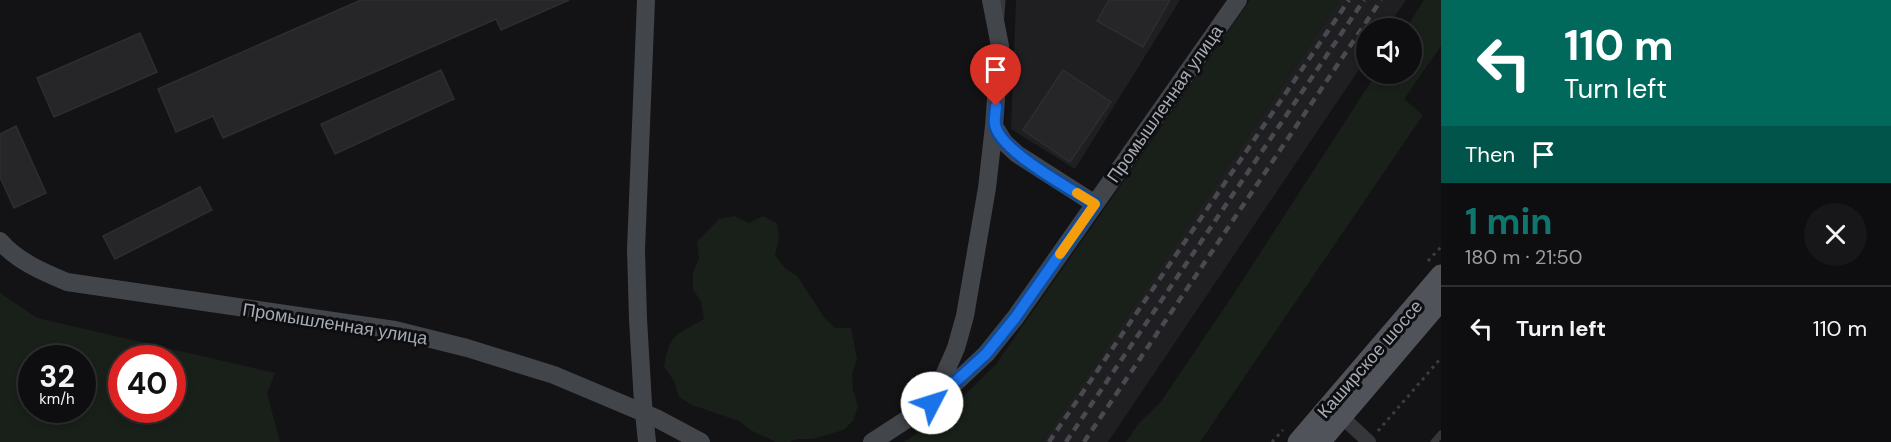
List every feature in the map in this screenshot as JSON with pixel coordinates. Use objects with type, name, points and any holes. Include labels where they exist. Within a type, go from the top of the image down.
[{"type":"main road","name":"Каширское шоссе","points":[[1298,442],[1441,275]]},
{"type":"main road","name":"Каширское шоссе","points":[[1320,442],[1441,300]]},
{"type":"street","points":[[646,0],[636,250],[643,403],[648,442]]},
{"type":"street","points":[[932,403],[956,348],[965,316],[987,188],[1000,46],[991,0]]},
{"type":"street","name":"Промышленная улица","points":[[872,442],[932,403],[986,354],[1015,318],[1238,0]]},
{"type":"street","points":[[994,126],[1004,142],[1017,154],[1095,204]]},
{"type":"street","name":"Промышленная улица","points":[[0,241],[8,250],[38,269],[67,282],[395,330],[467,348],[554,375],[656,417],[701,442]]},
{"type":"street","points":[[1342,417],[1369,442]]},
{"type":"lane","points":[[1000,46],[1002,0]]},
{"type":"lane","points":[[1434,442],[1441,434]]},
{"type":"path","points":[[1369,442],[1441,358]]},
{"type":"shaded area","points":[[1016,0],[1180,0],[1075,169],[1011,129]]},
{"type":"shaded area","points":[[1250,0],[1340,0],[1042,442],[904,442],[946,414],[996,364]]},
{"type":"shaded area","points":[[1340,0],[1406,0],[1394,18],[1356,18],[1356,74],[1108,442],[1042,442]]},
{"type":"shaded area","points":[[1424,0],[1441,0],[1441,46],[1422,73],[1422,18],[1412,18]]},
{"type":"shaded area","points":[[1370,84],[1414,84],[1404,99],[1423,115],[1200,442],[1126,442],[1139,423],[1160,403]]},
{"type":"shaded area","points":[[734,216],[749,223],[763,216],[777,223],[779,239],[775,255],[785,268],[797,276],[824,317],[835,328],[851,328],[857,359],[852,374],[853,390],[858,406],[853,421],[843,430],[813,439],[776,442],[752,431],[739,421],[692,405],[679,397],[674,381],[664,367],[669,347],[676,336],[704,319],[701,302],[693,289],[693,273],[699,258],[697,242],[719,219]]},
{"type":"shaded area","points":[[0,293],[37,318],[154,345],[108,345],[108,423],[186,423],[186,352],[275,373],[267,393],[280,442],[0,442]]},
{"type":"building","points":[[361,0],[569,0],[501,30],[496,19],[223,138],[213,116],[176,132],[158,89]]},
{"type":"building","points":[[1109,0],[1170,0],[1143,47],[1097,21]]},
{"type":"building","points":[[140,33],[157,72],[54,117],[37,78]]},
{"type":"building","points":[[441,70],[454,99],[335,154],[321,124]]},
{"type":"building","points":[[1063,70],[1111,102],[1070,162],[1023,130]]},
{"type":"building","points":[[16,126],[46,193],[14,208],[0,177],[0,134]]},
{"type":"building","points":[[200,187],[212,210],[115,259],[103,236]]},
{"type":"railway","points":[[1049,442],[1349,0]]},
{"type":"railway","points":[[1066,442],[1364,0]]},
{"type":"railway","points":[[1084,442],[1381,0]]},
{"type":"slow traffic","points":[[1060,254],[1095,204],[1077,193]]},
{"type":"route","points":[[932,403],[986,354],[1015,318],[1095,204],[1017,154],[1004,142],[994,126],[996,106]]}]
